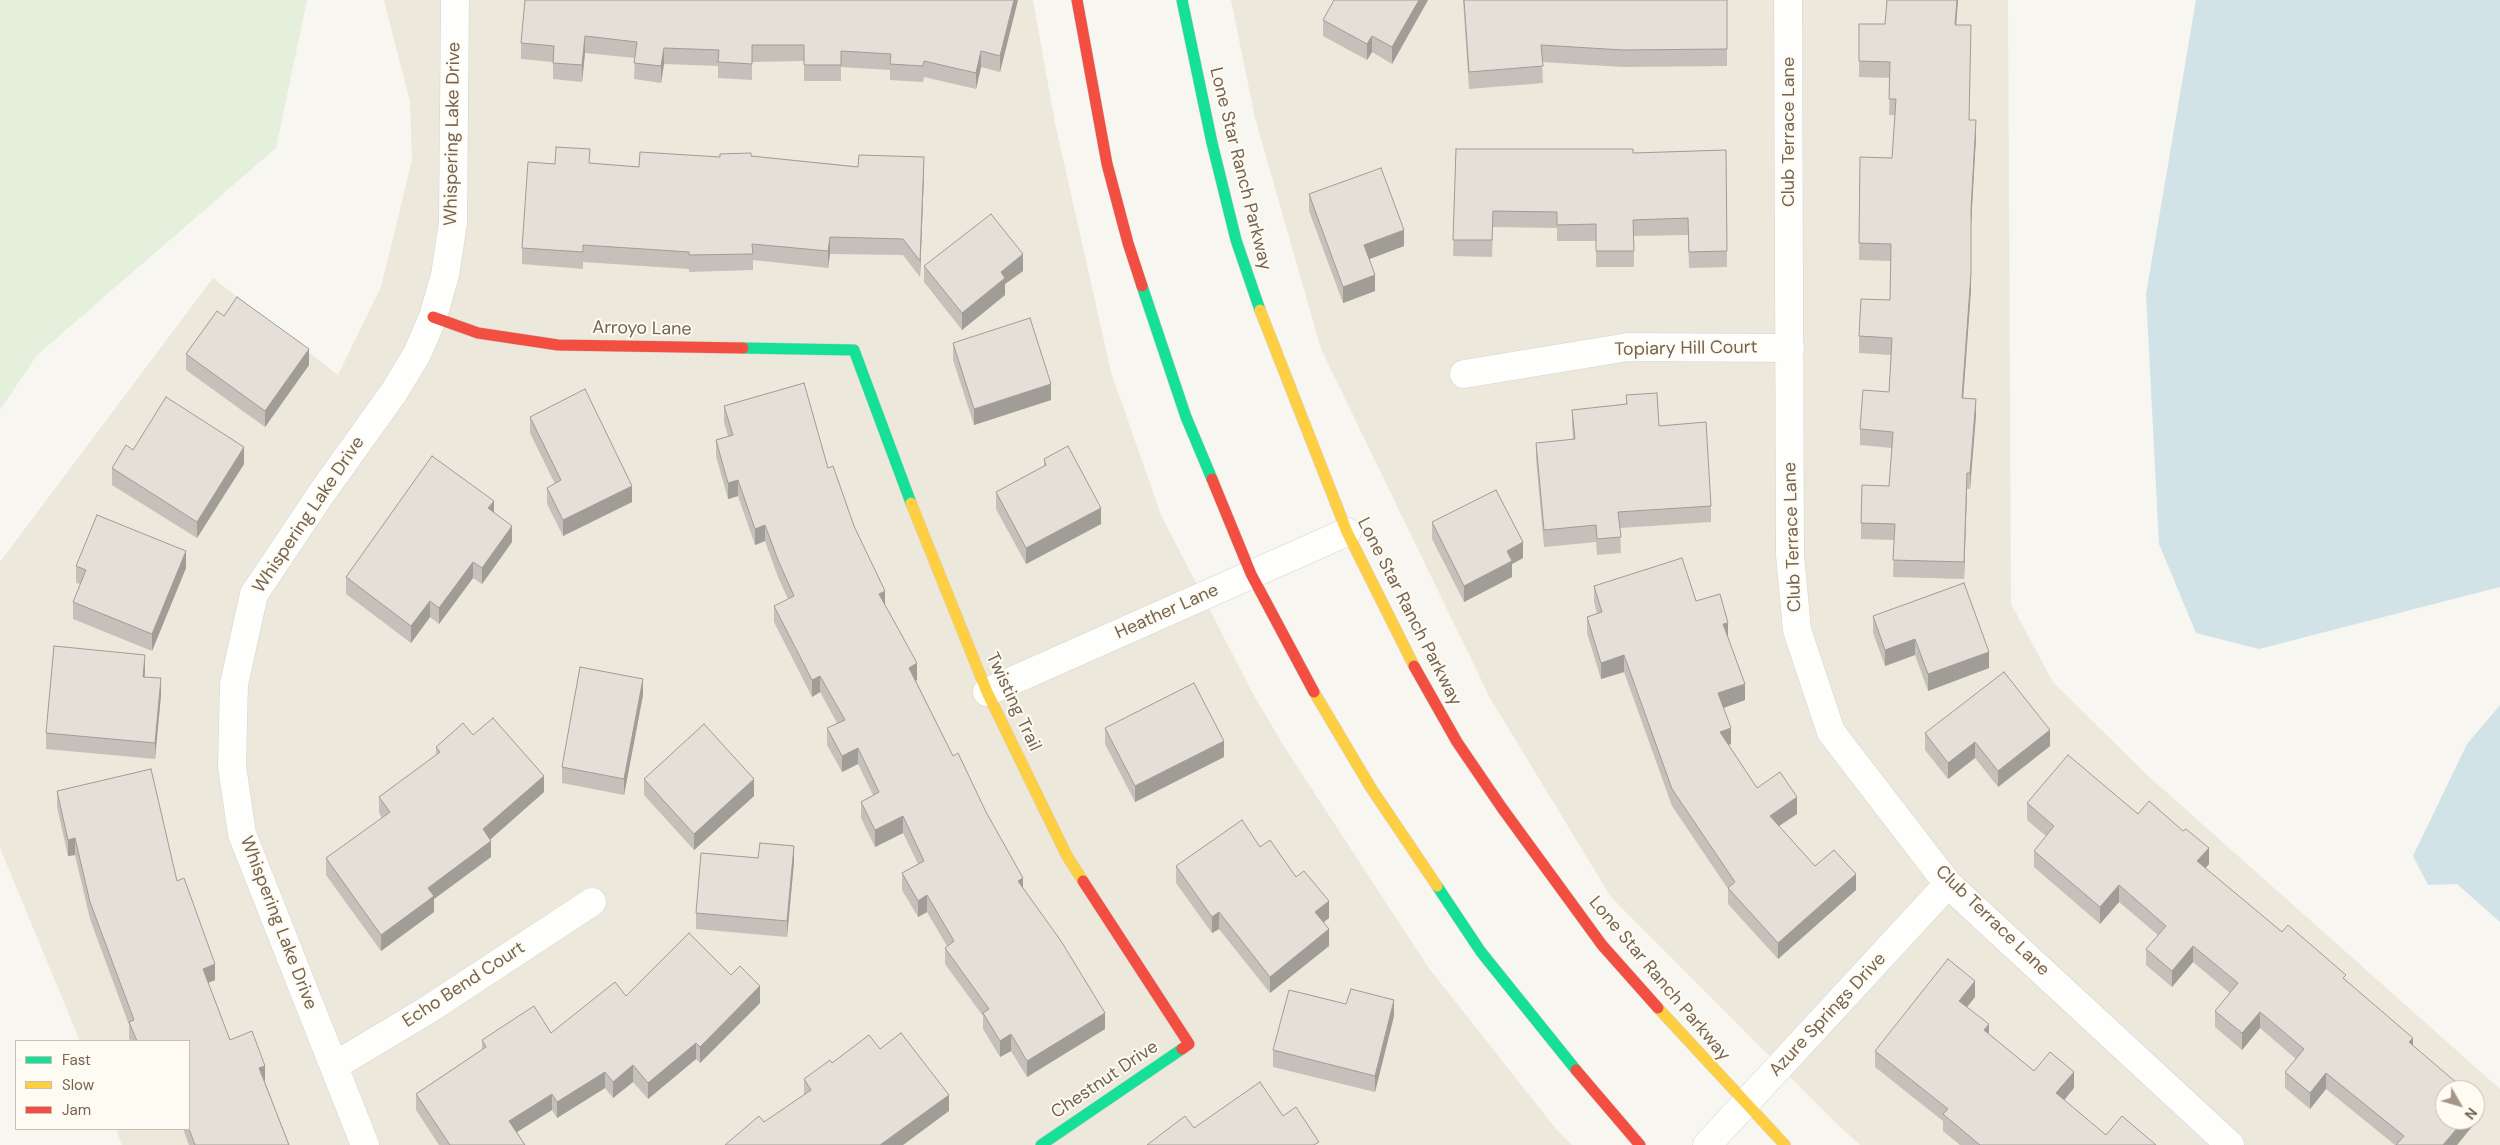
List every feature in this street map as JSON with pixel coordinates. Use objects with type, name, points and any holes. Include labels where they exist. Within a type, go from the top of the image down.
[{"type":"main road","points":[[1077,0],[1107,164],[1128,243],[1186,417],[1251,574],[1312,689],[1371,788],[1481,952],[1596,1096],[1640,1145]]},
{"type":"main road","name":"Lone Star Ranch Parkway","points":[[1182,0],[1212,143],[1236,240],[1267,330],[1347,532],[1410,660],[1457,742],[1502,808],[1602,945],[1745,1104],[1785,1145]]},
{"type":"main road","name":"Arroyo Lane","points":[[432,317],[478,333],[558,345],[854,350]]},
{"type":"main road","name":"Twisting Trail","points":[[854,350],[894,462],[987,692],[1067,856],[1190,1044]]},
{"type":"main road","name":"Chestnut Drive","points":[[1041,1145],[1190,1044]]},
{"type":"street","name":"Whispering Lake Drive","points":[[365,1145],[242,834],[232,766],[234,684],[254,594],[321,494],[394,392],[417,354],[432,317],[445,275],[454,223],[456,0]]},
{"type":"street","name":"Club Terrace Lane","points":[[1788,0],[1790,556],[1797,630],[1831,732],[1948,884],[2230,1145]]},
{"type":"street","name":"Topiary Hill Court","points":[[1464,374],[1628,347],[1790,348]]},
{"type":"street","name":"Heather Lane","points":[[987,692],[1347,532]]},
{"type":"street","name":"Azure Springs Drive","points":[[1706,1145],[1948,884]]},
{"type":"street","name":"Echo Bend Court","points":[[334,1066],[426,1011],[592,902]]},
{"type":"shaded area","points":[[384,0],[1033,0],[1055,123],[1111,372],[1161,515],[1252,692],[1285,748],[1428,967],[1556,1129],[1572,1145],[122,1145],[116,1130],[190,1130],[190,1040],[80,1040],[0,848],[0,562],[213,278],[338,375],[381,287],[412,160],[410,102]]},
{"type":"shaded area","points":[[1231,0],[2008,0],[2011,604],[2053,682],[2147,775],[2500,1089],[2500,1145],[1860,1145],[1611,897],[1490,698],[1321,349],[1255,118]]},
{"type":"shaded area","points":[[2196,0],[2500,0],[2500,587],[2259,649],[2196,633],[2159,544],[2146,294]]},
{"type":"shaded area","points":[[2500,705],[2500,922],[2457,884],[2428,885],[2413,856],[2467,744]]},
{"type":"green space","points":[[0,0],[307,0],[276,148],[37,355],[0,410]]},
{"type":"building","points":[[525,0],[1014,0],[1000,56],[981,51],[976,73],[924,61],[923,66],[890,64],[891,54],[841,51],[841,65],[804,65],[804,45],[752,45],[752,64],[718,62],[719,50],[664,48],[661,66],[634,63],[637,42],[585,36],[582,65],[553,63],[554,46],[521,43]]},
{"type":"building","points":[[1334,0],[1419,0],[1392,47],[1372,36],[1367,44],[1323,20]]},
{"type":"building","points":[[1464,0],[1727,0],[1727,49],[1623,50],[1541,45],[1543,66],[1469,72]]},
{"type":"building","points":[[1887,0],[1957,0],[1955,25],[1971,25],[1969,120],[1976,120],[1971,209],[1971,274],[1962,398],[1976,399],[1970,473],[1967,473],[1964,562],[1893,560],[1895,524],[1861,523],[1862,485],[1889,486],[1893,432],[1860,429],[1863,390],[1889,392],[1892,338],[1859,336],[1861,299],[1890,300],[1891,244],[1859,243],[1860,157],[1892,158],[1896,99],[1889,99],[1890,62],[1859,61],[1859,24],[1885,24]]},
{"type":"building","points":[[556,147],[590,149],[589,163],[639,167],[640,152],[720,157],[720,154],[751,153],[751,156],[858,167],[859,155],[924,157],[920,261],[903,239],[830,237],[828,251],[752,244],[753,254],[689,255],[689,252],[583,245],[583,252],[522,248],[528,162],[555,164]]},
{"type":"building","points":[[1456,149],[1633,149],[1633,153],[1726,150],[1727,251],[1689,252],[1688,218],[1633,220],[1634,251],[1596,251],[1596,224],[1557,225],[1557,212],[1493,211],[1492,240],[1453,240]]},
{"type":"building","points":[[1381,168],[1404,230],[1364,245],[1375,275],[1343,287],[1309,194]]},
{"type":"building","points":[[991,214],[1023,254],[1001,272],[1005,278],[962,313],[924,266]]},
{"type":"building","points":[[237,297],[309,349],[265,411],[186,354],[217,311],[224,316]]},
{"type":"building","points":[[1030,318],[1051,384],[974,409],[953,343]]},
{"type":"building","points":[[804,383],[828,468],[833,466],[854,526],[885,591],[879,594],[917,663],[909,668],[953,756],[958,753],[986,812],[1023,878],[1018,881],[1061,941],[1105,1013],[1027,1061],[1011,1034],[1000,1041],[983,1013],[989,1009],[945,948],[954,941],[927,895],[918,901],[902,873],[924,861],[903,816],[875,830],[861,802],[879,792],[858,748],[842,756],[827,728],[845,720],[820,676],[812,680],[774,606],[794,596],[765,525],[755,529],[738,480],[728,483],[716,440],[733,435],[724,406]]},
{"type":"building","points":[[585,389],[632,486],[563,520],[547,488],[561,480],[530,417]]},
{"type":"building","points":[[1657,393],[1659,426],[1706,422],[1711,506],[1618,512],[1621,537],[1597,539],[1596,525],[1544,530],[1536,443],[1575,439],[1572,410],[1627,404],[1626,395]]},
{"type":"building","points":[[166,397],[244,447],[197,522],[112,468],[126,445],[133,450]]},
{"type":"building","points":[[1068,446],[1101,508],[1026,548],[996,492],[1046,465],[1044,459]]},
{"type":"building","points":[[432,456],[494,501],[488,508],[512,526],[482,568],[473,562],[439,608],[430,601],[411,626],[346,577]]},
{"type":"building","points":[[1496,490],[1523,542],[1507,551],[1512,561],[1464,586],[1432,522]]},
{"type":"building","points":[[97,515],[186,551],[152,634],[73,602],[86,570],[76,566]]},
{"type":"building","points":[[1682,558],[1696,601],[1720,594],[1728,623],[1723,624],[1745,684],[1718,693],[1731,728],[1720,732],[1757,788],[1780,772],[1797,797],[1770,816],[1815,866],[1834,850],[1856,874],[1778,943],[1728,888],[1735,882],[1672,789],[1624,655],[1601,663],[1587,617],[1602,612],[1594,586]]},
{"type":"building","points":[[1964,583],[1989,652],[1928,674],[1915,639],[1885,650],[1873,616]]},
{"type":"building","points":[[54,646],[145,655],[143,677],[161,678],[155,743],[46,733]]},
{"type":"building","points":[[580,667],[643,679],[624,779],[562,767]]},
{"type":"building","points":[[2004,672],[2050,730],[1998,771],[1975,742],[1948,763],[1925,733]]},
{"type":"building","points":[[1194,683],[1224,741],[1135,786],[1105,728]]},
{"type":"building","points":[[493,718],[544,776],[483,829],[491,841],[428,888],[434,896],[381,935],[326,858],[390,812],[379,797],[440,752],[436,747],[463,723],[473,735]]},
{"type":"building","points":[[704,724],[754,779],[694,834],[644,779]]},
{"type":"building","points":[[2068,755],[2138,814],[2149,801],[2183,831],[2186,829],[2209,848],[2197,861],[2282,932],[2288,925],[2346,975],[2343,978],[2413,1038],[2409,1042],[2453,1080],[2435,1080],[2435,1130],[2456,1130],[2443,1145],[2396,1145],[2404,1136],[2326,1073],[2310,1093],[2285,1072],[2304,1049],[2260,1012],[2242,1033],[2215,1011],[2238,983],[2193,946],[2172,971],[2146,949],[2166,926],[2119,885],[2100,907],[2034,851],[2054,826],[2027,803]]},
{"type":"building","points":[[151,769],[177,881],[184,878],[215,964],[203,969],[230,1040],[252,1031],[265,1066],[259,1068],[289,1145],[195,1145],[189,1130],[190,1040],[137,1040],[129,1022],[134,1020],[90,902],[75,838],[68,840],[57,791]]},
{"type":"building","points":[[1242,820],[1260,847],[1270,840],[1296,877],[1304,871],[1329,901],[1315,912],[1329,929],[1270,977],[1219,912],[1212,917],[1176,866]]},
{"type":"building","points":[[760,843],[794,846],[787,921],[696,913],[701,853],[758,858]]},
{"type":"building","points":[[689,933],[731,975],[740,966],[760,986],[700,1047],[696,1043],[648,1083],[633,1065],[613,1082],[605,1072],[557,1102],[552,1094],[509,1121],[525,1145],[450,1145],[416,1094],[486,1047],[482,1040],[534,1006],[551,1033],[615,982],[626,996]]},
{"type":"building","points":[[1948,959],[1975,981],[1959,1001],[1989,1024],[1984,1030],[2034,1071],[2050,1052],[2074,1072],[2056,1093],[2106,1135],[2122,1116],[2156,1145],[1980,1145],[1943,1114],[1948,1109],[1875,1051]]},
{"type":"building","points":[[1351,989],[1394,1000],[1375,1076],[1273,1050],[1289,990],[1346,1004]]},
{"type":"building","points":[[901,1033],[949,1095],[880,1145],[725,1145],[759,1116],[764,1122],[811,1090],[804,1079],[830,1060],[832,1063],[869,1035],[880,1049]]},
{"type":"building","points":[[1260,1082],[1283,1116],[1296,1107],[1319,1142],[1314,1145],[1147,1145],[1185,1116],[1194,1128]]},
{"type":"traffic: fast","points":[[1182,0],[1212,143],[1236,240],[1260,310]]},
{"type":"traffic: fast","points":[[1142,286],[1186,417],[1212,479]]},
{"type":"traffic: fast","points":[[743,348],[854,350],[911,503]]},
{"type":"traffic: fast","points":[[1437,886],[1481,952],[1576,1070]]},
{"type":"traffic: fast","points":[[1041,1145],[1182,1049]]},
{"type":"traffic: slow","points":[[1260,310],[1347,532],[1414,666]]},
{"type":"traffic: slow","points":[[911,503],[987,692],[1067,856],[1083,881]]},
{"type":"traffic: slow","points":[[1314,692],[1371,788],[1437,886]]},
{"type":"traffic: slow","points":[[1658,1008],[1785,1145]]},
{"type":"traffic: jam","points":[[1077,0],[1107,164],[1128,243],[1142,286]]},
{"type":"traffic: jam","points":[[433,317],[478,333],[558,345],[743,348]]},
{"type":"traffic: jam","points":[[1212,479],[1251,574],[1314,692]]},
{"type":"traffic: jam","points":[[1414,666],[1457,742],[1502,808],[1602,945],[1658,1008]]},
{"type":"traffic: jam","points":[[1083,881],[1189,1044],[1182,1049]]},
{"type":"traffic: jam","points":[[1576,1070],[1640,1145]]}]
